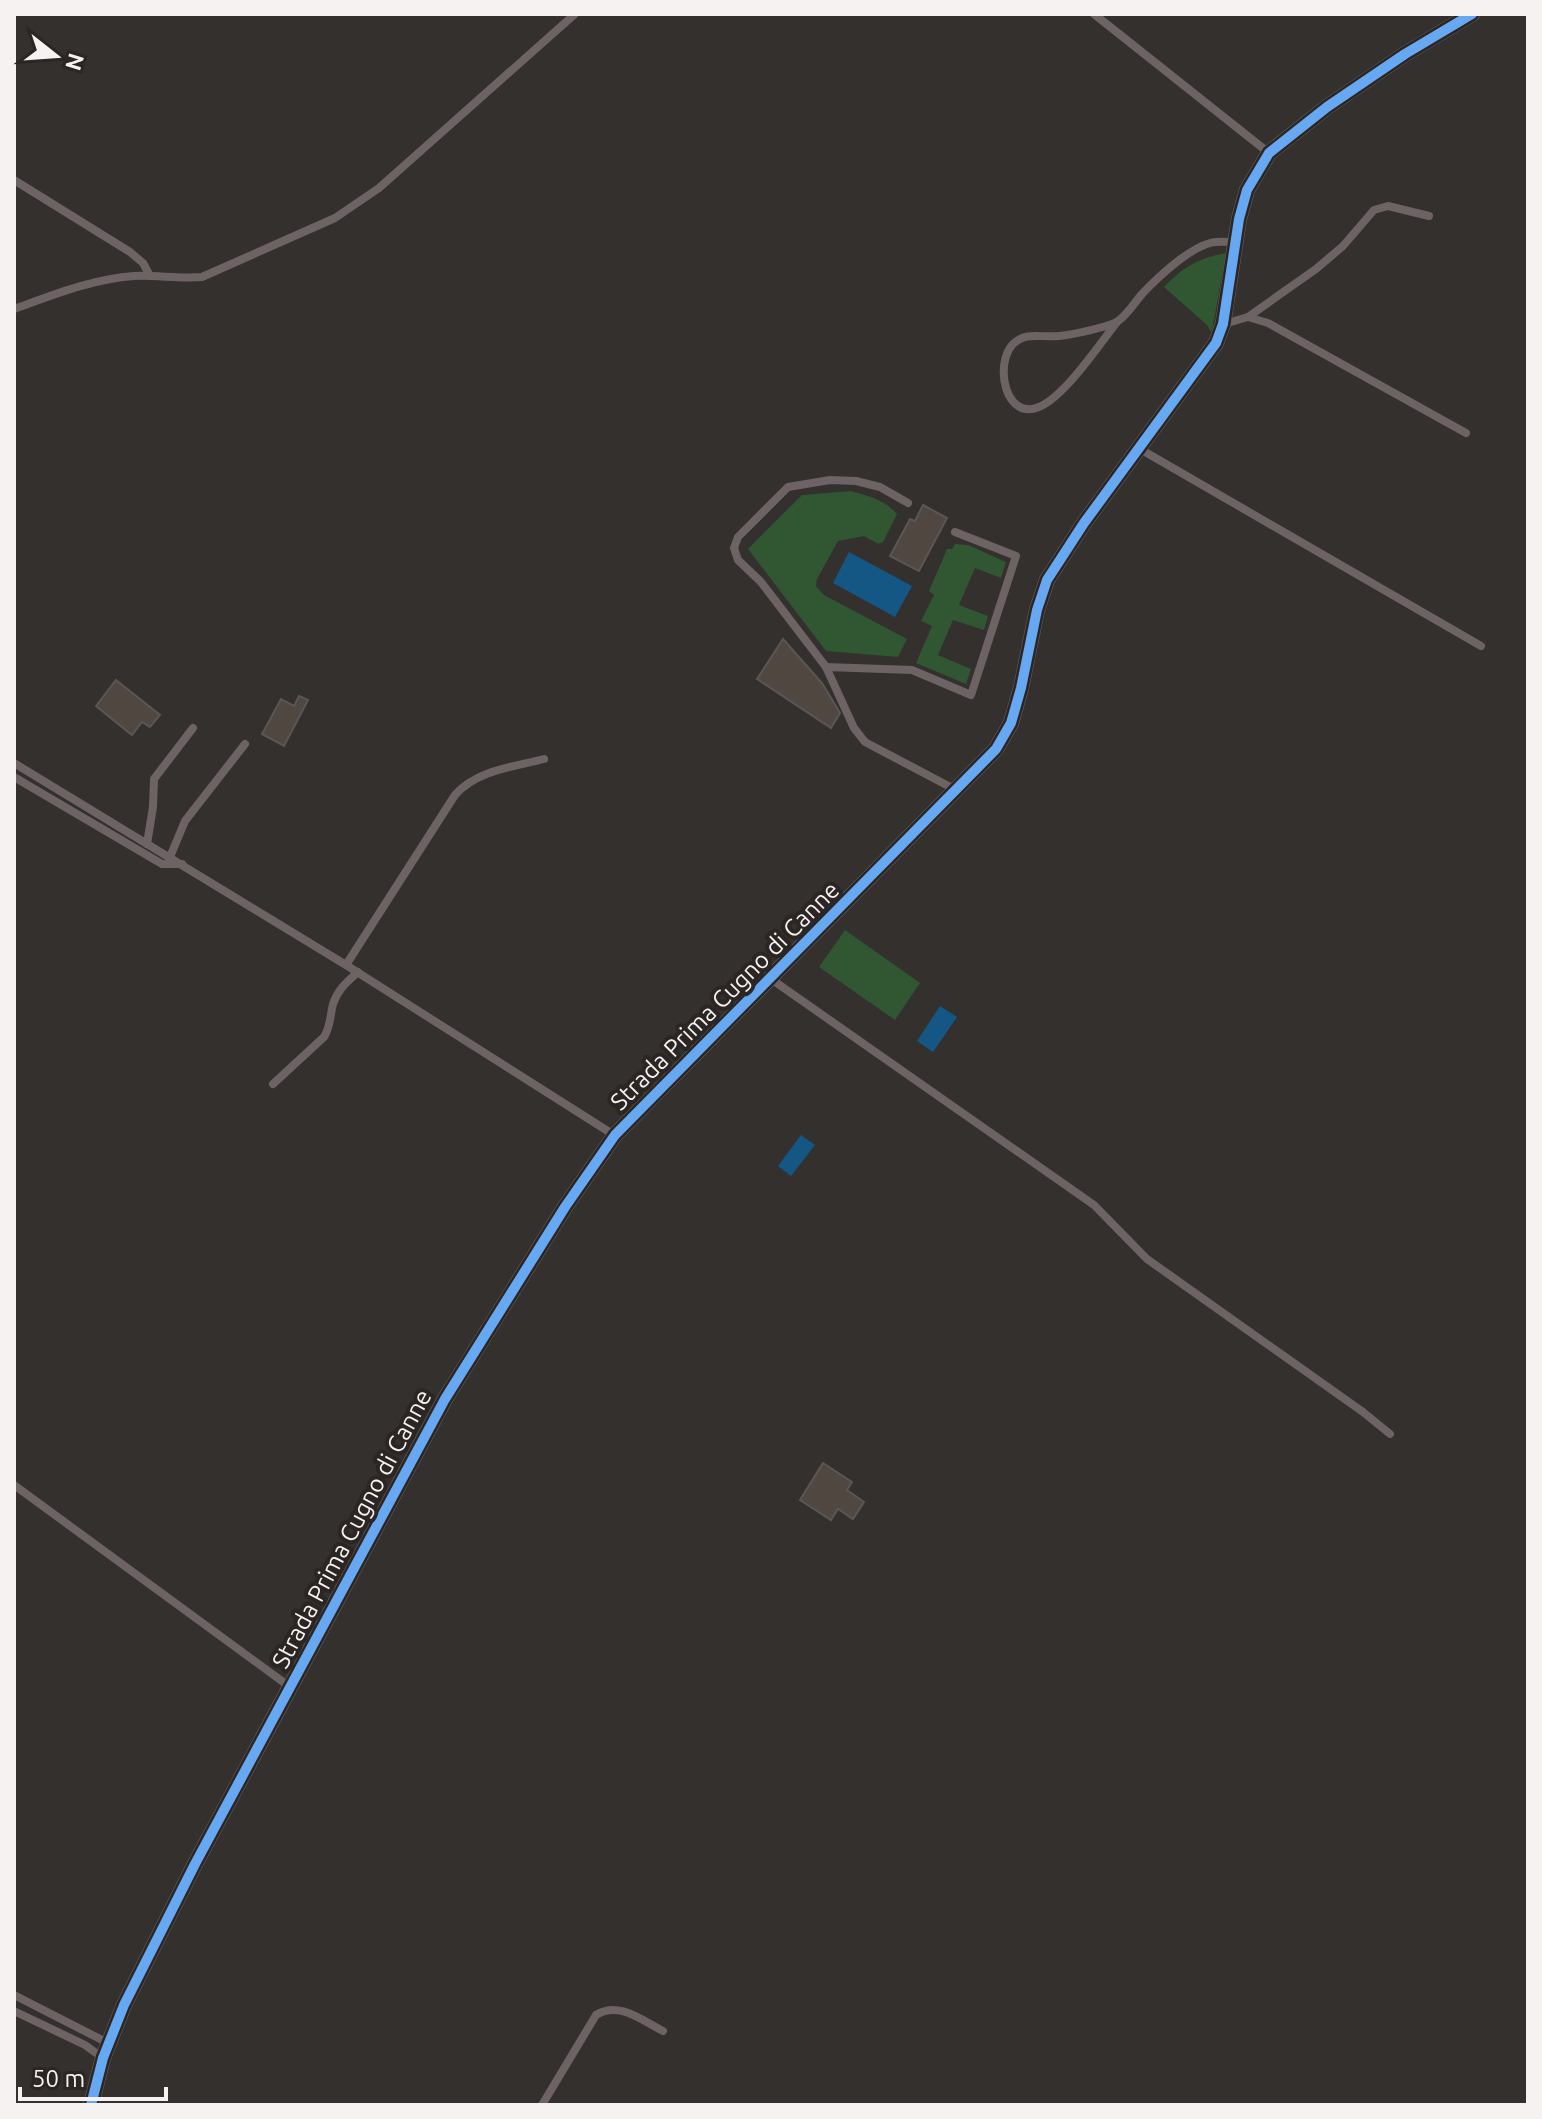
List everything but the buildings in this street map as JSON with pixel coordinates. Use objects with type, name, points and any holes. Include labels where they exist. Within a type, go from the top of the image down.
[{"type":"street","name":"Strada Prima Cugno di Canne","points":[[91,2105],[105,2050],[195,1864],[445,1399],[565,1207],[615,1135],[996,749],[1011,723],[1047,580],[1084,523],[1206,360],[1223,324],[1247,190],[1269,153],[1327,107],[1472,14]]},
{"type":"lane","points":[[14,309],[90,283],[167,275],[178,279],[202,277],[335,218],[379,188],[575,14]]},
{"type":"lane","points":[[1094,14],[1269,153]]},
{"type":"lane","points":[[14,180],[130,252],[143,263],[150,276]]},
{"type":"lane","points":[[1223,324],[1248,317],[1343,246],[1374,210],[1388,206],[1429,216]]},
{"type":"lane","points":[[1117,322],[1059,336],[1024,336],[1011,345],[1002,367],[1004,383],[1013,402],[1023,409],[1037,408],[1055,399],[1156,279],[1212,242],[1236,242]]},
{"type":"lane","points":[[1248,317],[1268,323],[1466,433]]},
{"type":"lane","points":[[1140,449],[1481,646]]},
{"type":"lane","points":[[908,503],[880,487],[856,481],[830,480],[788,487],[738,537],[734,548],[738,560],[761,582],[826,667],[854,728],[865,742],[957,790]]},
{"type":"lane","points":[[826,667],[912,670],[971,695],[1016,556],[955,532]]},
{"type":"lane","points":[[147,844],[154,779],[193,728]]},
{"type":"lane","points":[[170,857],[185,821],[245,744]]},
{"type":"lane","points":[[346,965],[464,784],[482,775],[544,759]]},
{"type":"lane","points":[[14,763],[358,972],[615,1135]]},
{"type":"lane","points":[[14,777],[162,864],[183,864]]},
{"type":"lane","points":[[273,1084],[324,1037],[340,988],[358,972]]},
{"type":"lane","points":[[771,979],[1094,1205],[1147,1259],[1390,1434]]},
{"type":"lane","points":[[14,1485],[290,1687]]},
{"type":"lane","points":[[14,1995],[105,2050]]},
{"type":"lane","points":[[542,2105],[596,2015],[606,2009],[620,2009],[663,2031]]},
{"type":"lane","points":[[14,2011],[85,2045],[105,2050]]},
{"type":"green space","points":[[1226,253],[1211,332],[1164,287],[1192,264]]},
{"type":"green space","points":[[851,491],[882,502],[897,514],[883,542],[878,544],[864,536],[838,541],[816,586],[824,595],[907,639],[898,657],[826,651],[748,549],[802,495]]},
{"type":"green space","points":[[955,544],[968,545],[1006,562],[1001,578],[975,568],[959,605],[988,616],[984,630],[953,620],[938,655],[971,669],[966,684],[916,663],[932,626],[921,621],[934,595],[929,591],[947,549],[952,549]]},
{"type":"green space","points":[[845,930],[920,983],[895,1020],[819,967]]},
{"type":"water","points":[[849,552],[912,586],[895,617],[833,583]]},
{"type":"water","points":[[940,1006],[957,1017],[933,1052],[917,1041]]},
{"type":"water","points":[[801,1135],[815,1145],[791,1176],[778,1166]]},
{"type":"cycle path","points":[[91,2105],[103,2058],[124,2005],[195,1864],[445,1399],[565,1207],[615,1135],[996,749],[1011,723],[1047,580],[1084,523],[1216,343],[1223,324],[1239,219],[1247,190],[1269,153],[1327,107],[1405,54],[1472,14]]}]
